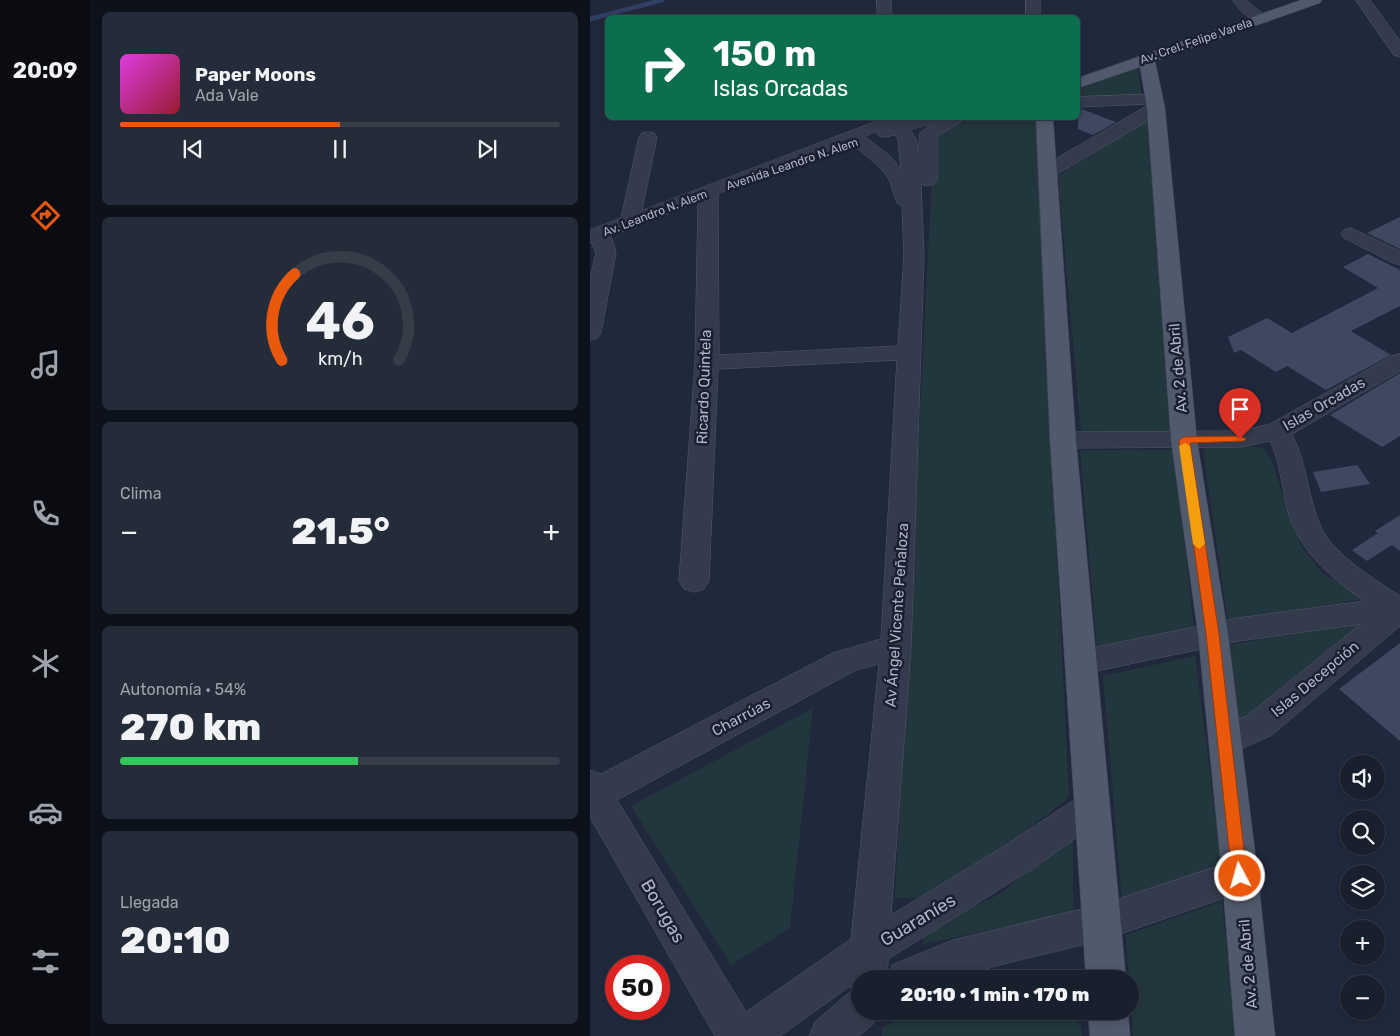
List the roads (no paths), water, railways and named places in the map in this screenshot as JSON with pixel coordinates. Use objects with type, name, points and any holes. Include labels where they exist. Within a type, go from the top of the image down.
[{"type":"main road","name":"Av. Crel. Felipe Varela","points":[[1080,82],[1315,0]]},
{"type":"main road","name":"Av. 2 de Abril","points":[[1146,58],[1155,104],[1184,440],[1212,634],[1225,742],[1255,1036]]},
{"type":"main road","points":[[1044,120],[1063,440],[1105,970]]},
{"type":"main road","points":[[1109,1020],[1110,1036]]},
{"type":"street","points":[[884,0],[885,15]]},
{"type":"street","points":[[1033,0],[1033,15]]},
{"type":"street","points":[[1240,0],[1244,7],[1263,18]]},
{"type":"street","points":[[1363,0],[1400,52]]},
{"type":"street","points":[[1080,102],[1155,104]]},
{"type":"street","points":[[1047,172],[1155,104]]},
{"type":"street","name":"Avenida Leandro N. Alem","points":[[714,191],[891,122],[912,120]]},
{"type":"street","points":[[913,244],[921,226],[924,208],[929,133],[952,120]]},
{"type":"street","points":[[891,122],[907,139],[913,244]]},
{"type":"street","name":"Avenida Leandro N. Alem","points":[[714,191],[860,141],[891,122]]},
{"type":"street","points":[[630,222],[648,137]]},
{"type":"street","points":[[860,141],[890,165],[901,184],[909,234],[913,244]]},
{"type":"street","name":"Av. Leandro N. Alem","points":[[595,236],[714,191]]},
{"type":"street","name":"Ricardo Quintela","points":[[694,580],[707,363],[714,191]]},
{"type":"street","points":[[1351,234],[1400,259]]},
{"type":"street","points":[[590,333],[606,253],[595,236]]},
{"type":"street","name":"Av Ángel Vicente Peñaloza","points":[[869,964],[896,647],[910,352],[913,244]]},
{"type":"street","points":[[707,363],[910,352]]},
{"type":"street","name":"Islas Orcadas","points":[[1063,440],[1240,439],[1278,431],[1400,361]]},
{"type":"street","points":[[1278,431],[1288,452],[1308,529],[1317,545],[1331,560],[1400,610]]},
{"type":"street","points":[[1082,662],[1212,634],[1360,612],[1400,610]]},
{"type":"street","name":"Islas Decepción","points":[[1225,742],[1260,725],[1400,610]]},
{"type":"street","name":"Charrúas","points":[[592,792],[844,662],[896,647]]},
{"type":"street","name":"Borugas","points":[[592,792],[736,1036]]},
{"type":"street","name":"Guaraníes","points":[[746,1036],[869,964],[1092,807]]},
{"type":"street","points":[[922,970],[969,954],[1102,922],[1240,876]]},
{"type":"street","points":[[829,1036],[851,1017]]},
{"type":"street","points":[[862,1036],[863,1020]]},
{"type":"waterway","points":[[605,15],[662,0]]},
{"type":"waterway","points":[[590,19],[605,15]]}]
